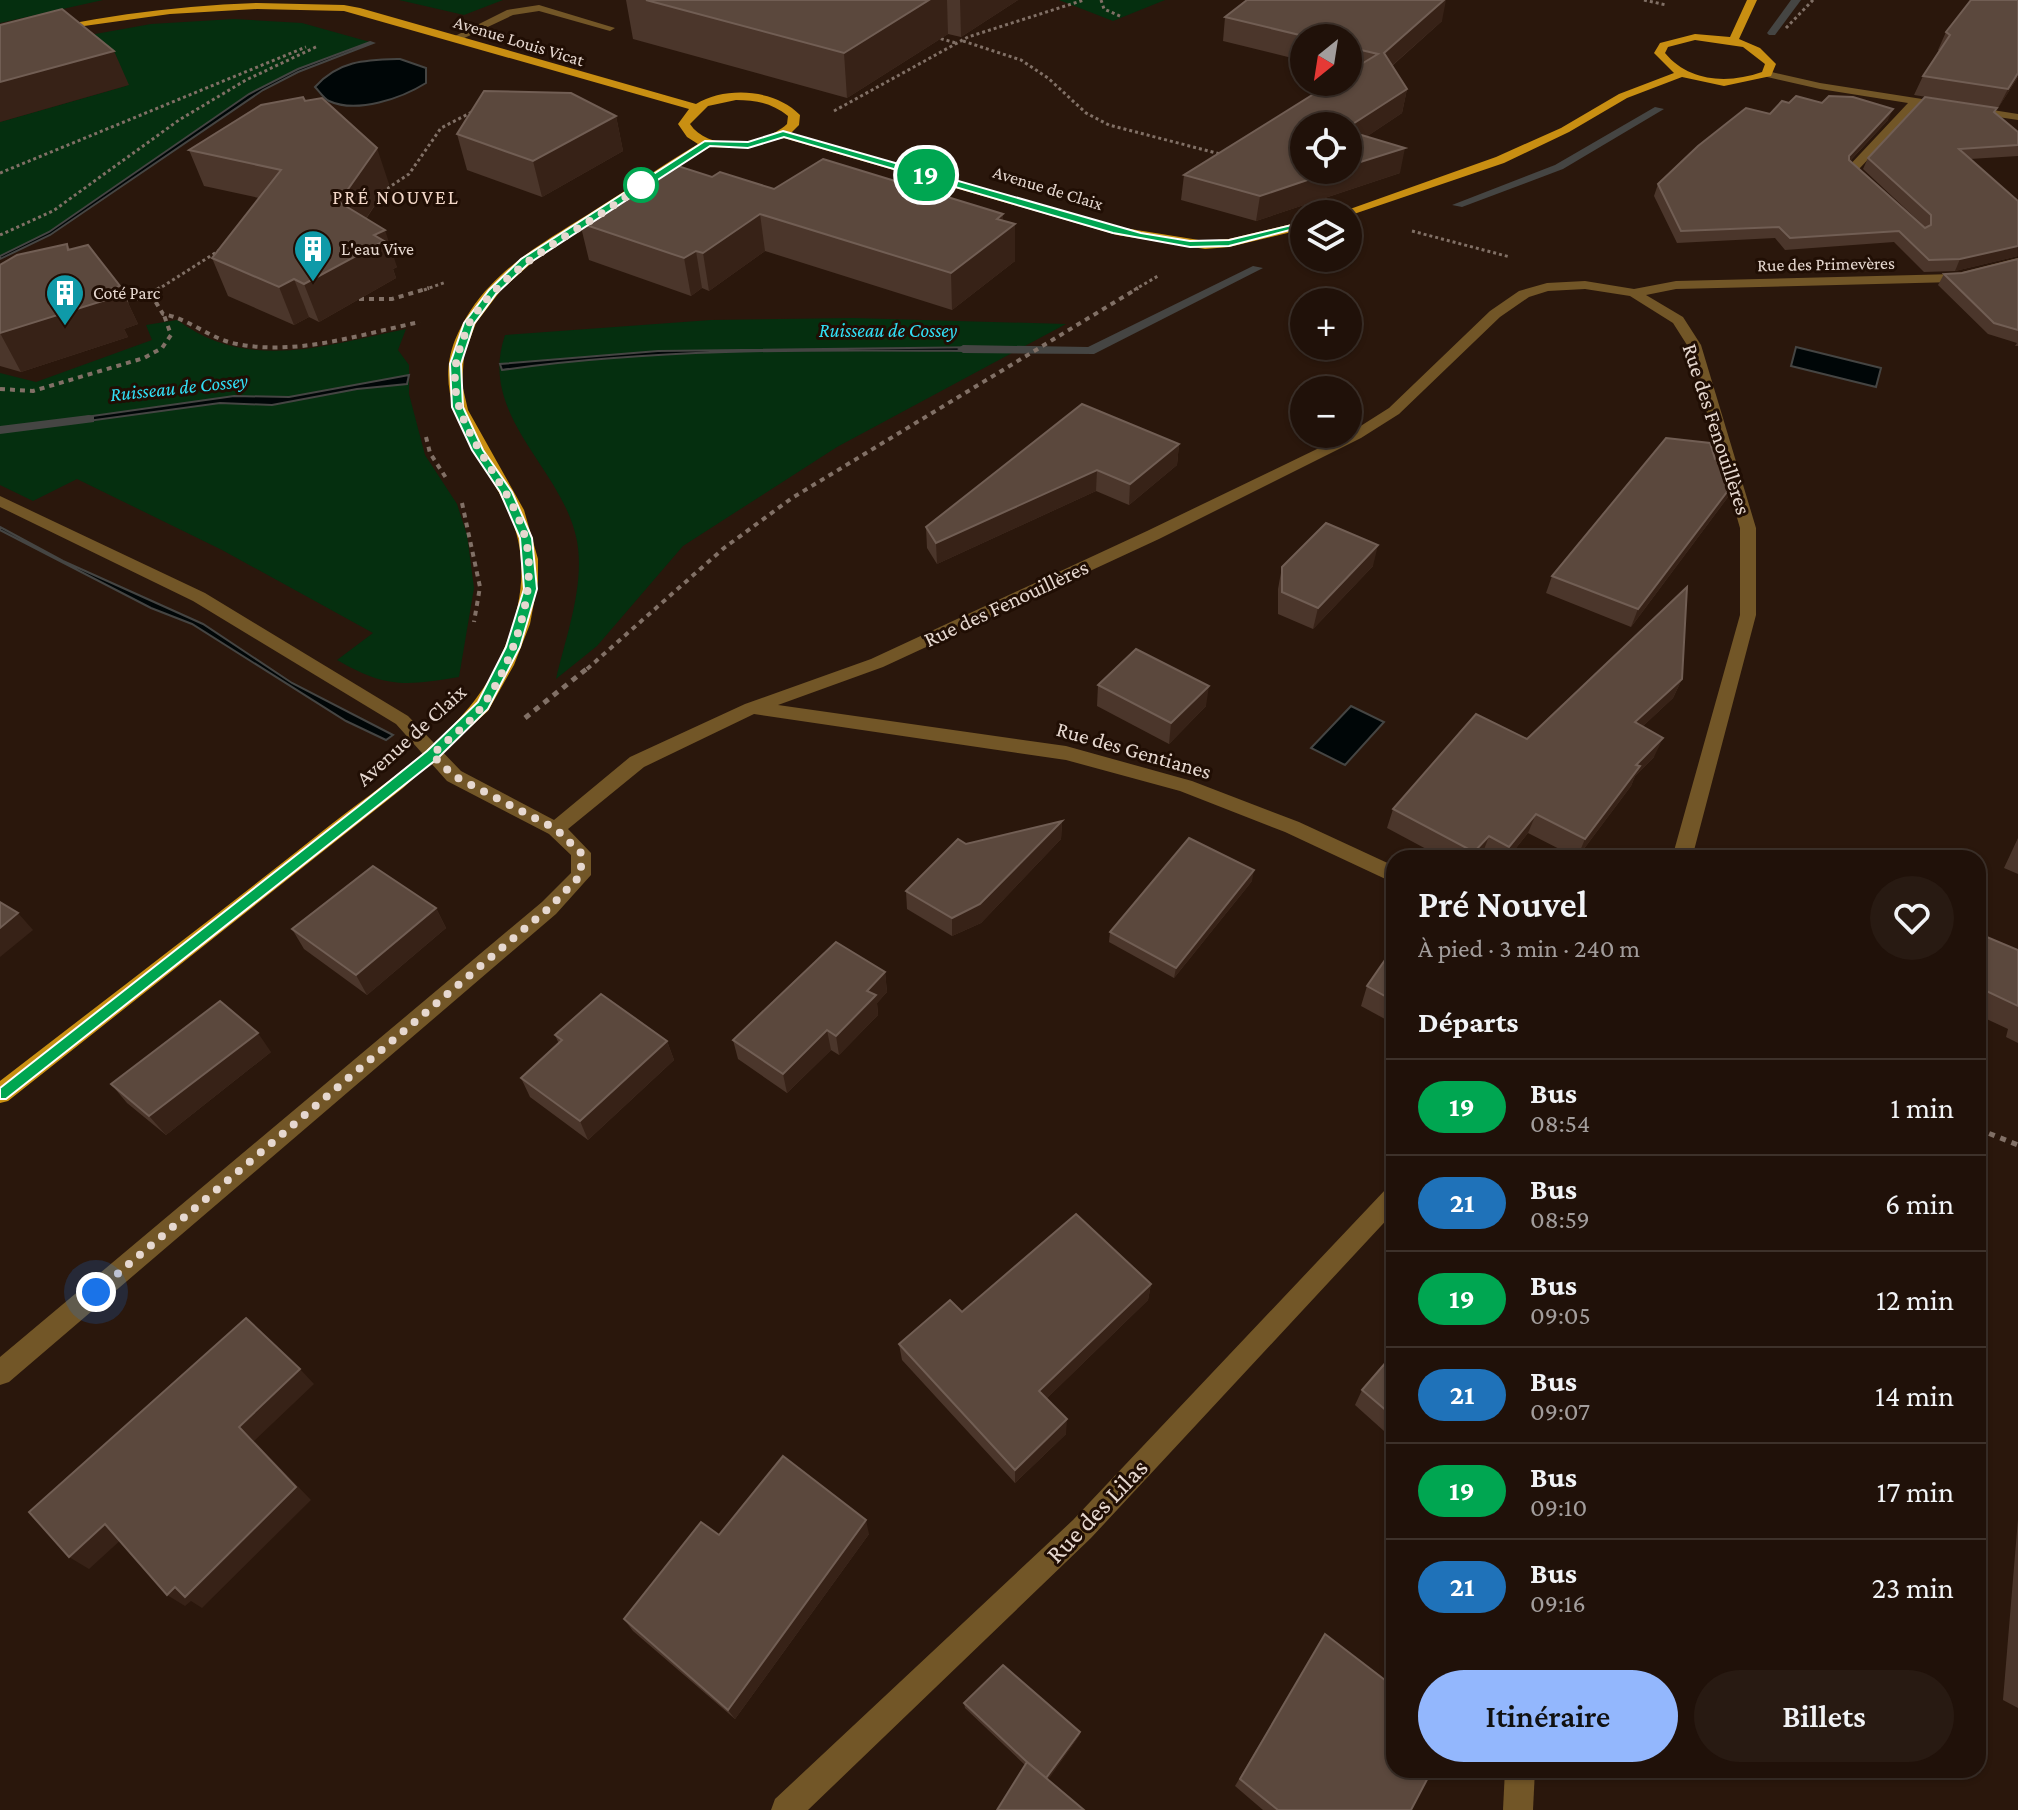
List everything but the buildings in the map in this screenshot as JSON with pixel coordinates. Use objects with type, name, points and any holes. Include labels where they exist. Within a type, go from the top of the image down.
[{"type":"main road","points":[[1733,41],[1752,0]]},
{"type":"main road","name":"Avenue Louis Vicat","points":[[0,42],[119,13],[260,3],[342,8],[696,108]]},
{"type":"main road","points":[[1695,37],[1733,41],[1766,56],[1771,64],[1767,74],[1754,80],[1724,82],[1683,73],[1666,64],[1659,53],[1664,45],[1695,37]]},
{"type":"main road","points":[[1362,207],[1500,160],[1565,130],[1623,96],[1683,73]]},
{"type":"main road","points":[[708,143],[687,131],[684,124],[696,108],[731,97],[772,100],[787,106],[794,115],[793,125],[783,134]]},
{"type":"main road","name":"Avenue de Claix","points":[[0,1094],[432,755],[483,705],[513,647],[530,589],[526,538],[506,492],[478,450],[458,407],[455,364],[469,323],[493,292],[525,262],[708,143],[748,145],[783,134],[1117,231],[1190,244],[1229,243],[1290,228]]},
{"type":"street","points":[[454,39],[511,12],[539,8],[610,28]]},
{"type":"street","points":[[1767,74],[1820,86],[2018,117]]},
{"type":"street","points":[[1874,190],[1852,169],[1916,101]]},
{"type":"street","name":"Rue des Primevères","points":[[1634,293],[1676,285],[1955,278],[2018,262]]},
{"type":"street","name":"Rue des Fenouillères","points":[[556,829],[637,762],[751,708],[877,663],[1153,535],[1356,435],[1394,411],[1495,314],[1524,294],[1547,287],[1585,285],[1634,293],[1678,320],[1694,345],[1748,528],[1748,615],[1684,850]]},
{"type":"street","points":[[0,501],[199,597],[402,720],[454,776],[556,829],[581,853],[581,875],[549,908],[0,1373]]},
{"type":"street","name":"Rue des Gentianes","points":[[751,708],[1066,753],[1212,796],[1292,827],[1386,871]]},
{"type":"street","name":"Rue des Lilas","points":[[786,1810],[1082,1529],[1386,1205]]},
{"type":"street","points":[[1518,1810],[1520,1778]]},
{"type":"path","points":[[815,142],[844,127],[826,117],[957,43],[1084,0]]},
{"type":"path","points":[[1101,0],[1104,9],[1122,17]]},
{"type":"path","points":[[933,36],[957,43]]},
{"type":"path","points":[[962,41],[1021,60],[1048,78],[1086,113],[1109,125],[1229,156]]},
{"type":"path","points":[[0,173],[320,44],[232,88],[179,120],[53,211],[0,235]]},
{"type":"path","points":[[374,198],[409,174],[441,128],[485,105]]},
{"type":"path","points":[[122,303],[151,294],[233,242]]},
{"type":"path","points":[[589,667],[724,548],[792,498],[1161,273]]},
{"type":"path","points":[[359,299],[374,303],[446,282]]},
{"type":"path","points":[[0,389],[33,391],[114,364],[144,358],[162,348],[171,335],[151,294]]},
{"type":"path","points":[[163,314],[181,316],[233,343],[270,348],[420,322]]},
{"type":"path","points":[[422,423],[430,453],[454,489]]},
{"type":"path","points":[[462,500],[480,587],[473,631]]},
{"type":"path","points":[[1986,1132],[2018,1145]]},
{"type":"green space","points":[[0,0],[103,0],[0,23]]},
{"type":"green space","points":[[399,0],[503,0],[464,15]]},
{"type":"green space","points":[[1059,0],[1165,0],[1113,21]]},
{"type":"green space","points":[[234,19],[302,23],[370,42],[298,69],[249,94],[49,232],[0,256],[0,122],[126,86],[73,38],[151,24]]},
{"type":"green space","points":[[853,318],[1066,324],[837,447],[683,546],[597,646],[556,679],[577,593],[577,541],[569,514],[525,441],[502,391],[499,364],[505,335],[711,320]]},
{"type":"green space","points":[[177,320],[204,336],[232,346],[260,350],[317,347],[406,329],[398,350],[409,365],[409,394],[425,455],[457,504],[467,535],[474,588],[459,677],[409,683],[383,680],[354,669],[337,660],[373,633],[222,550],[77,479],[33,501],[0,485],[0,373],[36,382],[152,340],[146,325]]},
{"type":"shaded area","points":[[373,43],[298,72],[263,90],[50,235],[0,259],[0,256],[49,232],[249,94],[298,69]]},
{"type":"shaded area","points":[[400,59],[426,68],[426,83],[392,99],[366,105],[340,105],[323,97],[315,87],[334,71],[354,63]]},
{"type":"shaded area","points":[[990,347],[984,351],[682,354],[502,370],[500,364],[658,351]]},
{"type":"shaded area","points":[[1796,347],[1881,368],[1876,387],[1791,366]]},
{"type":"shaded area","points":[[409,375],[407,384],[357,389],[272,405],[220,403],[66,424],[64,420],[234,396],[289,397]]},
{"type":"shaded area","points":[[0,527],[63,561],[203,624],[292,683],[393,735],[386,740],[346,721],[192,624],[151,608],[0,530]]},
{"type":"shaded area","points":[[1351,706],[1384,722],[1345,765],[1311,748]]},
{"type":"waterway","name":"Ruisseau de Cossey","points":[[1772,33],[1796,0]]},
{"type":"waterway","name":"Ruisseau de Cossey","points":[[1458,205],[1559,167],[1659,109]]},
{"type":"waterway","name":"Ruisseau de Cossey","points":[[963,349],[1090,351],[1257,268]]},
{"type":"waterway","name":"Ruisseau de Cossey","points":[[0,430],[89,419]]},
{"type":"bus line","name":"19","points":[[0,1094],[365,809],[432,755],[483,705],[513,647],[530,589],[526,538],[506,492],[478,450],[458,407],[455,364],[469,323],[493,292],[525,262],[708,143],[748,145],[783,134],[1141,236],[1205,245],[1229,243],[1290,229]]},
{"type":"place","name":"L'eau Vive","points":[[313,283]]},
{"type":"place","name":"Coté Parc","points":[[65,327]]},
{"type":"district","name":"PRÉ NOUVEL","points":[[396,197]]},
{"type":"route","points":[[96,1292],[549,908],[581,875],[581,853],[556,829],[454,776],[432,755],[483,705],[513,647],[530,589],[526,538],[506,492],[478,450],[458,407],[455,364],[469,323],[493,292],[525,262],[641,185]]}]
